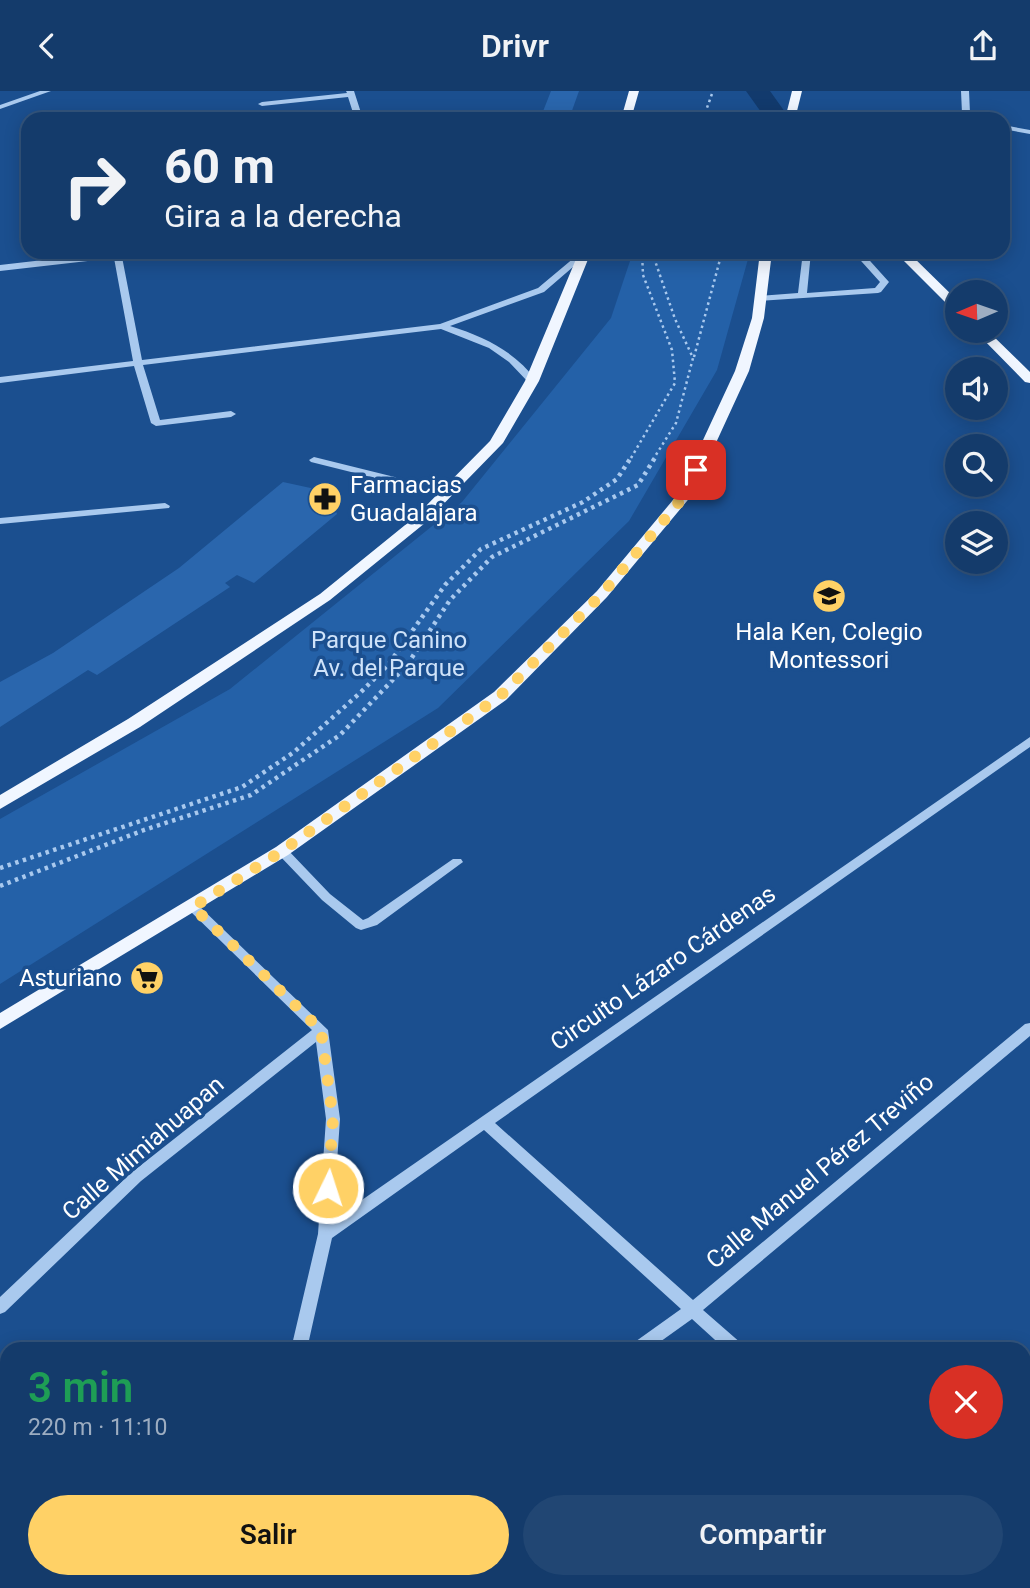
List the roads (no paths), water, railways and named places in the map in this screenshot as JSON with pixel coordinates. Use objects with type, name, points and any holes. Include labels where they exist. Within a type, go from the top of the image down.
[{"type":"main road","points":[[628,112],[634,91]]},
{"type":"main road","points":[[792,112],[797,91]]},
{"type":"main road","points":[[0,803],[134,723],[325,597],[420,520],[496,443],[532,381],[583,259]]},
{"type":"main road","points":[[0,1022],[282,851],[500,696],[602,594],[685,495],[742,371],[760,299],[765,259]]},
{"type":"main road","points":[[908,259],[945,295]]},
{"type":"main road","points":[[993,343],[1030,379]]},
{"type":"street","points":[[0,107],[47,91]]},
{"type":"street","points":[[965,91],[966,112]]},
{"type":"street","points":[[262,104],[351,93],[357,112]]},
{"type":"street","points":[[1010,128],[1030,132]]},
{"type":"street","points":[[0,268],[76,259]]},
{"type":"street","points":[[119,259],[138,363],[156,423],[230,414]]},
{"type":"street","points":[[0,380],[441,326],[541,290],[578,259]]},
{"type":"street","points":[[802,296],[806,259]]},
{"type":"street","points":[[760,299],[878,290],[885,282],[864,259]]},
{"type":"street","points":[[441,326],[496,346],[517,361],[532,381]]},
{"type":"street","points":[[314,460],[447,493]]},
{"type":"street","points":[[0,521],[165,506]]},
{"type":"street","name":"Circuito Lázaro Cárdenas","points":[[325,1234],[1030,741]]},
{"type":"street","points":[[282,851],[326,897],[361,925],[372,922],[457,862]]},
{"type":"street","points":[[193,907],[321,1030],[333,1119],[325,1234],[301,1342]]},
{"type":"street","name":"Calle Manuel Pérez Treviño","points":[[648,1342],[692,1310],[1030,1028]]},
{"type":"street","name":"Calle Mimiahuapan","points":[[0,1307],[136,1177],[321,1030]]},
{"type":"street","points":[[485,1122],[728,1342]]},
{"type":"waterway","points":[[758,91],[773,112]]},
{"type":"place","name":"Farmacias Guadalajara","points":[[325,499]]},
{"type":"place","name":"Hala Ken, Colegio Montessori","points":[[829,596]]},
{"type":"place","name":"Asturiano","points":[[147,978]]},
{"type":"park label","name":"Parque Canino Av. del Parque","points":[[389,654]]}]
